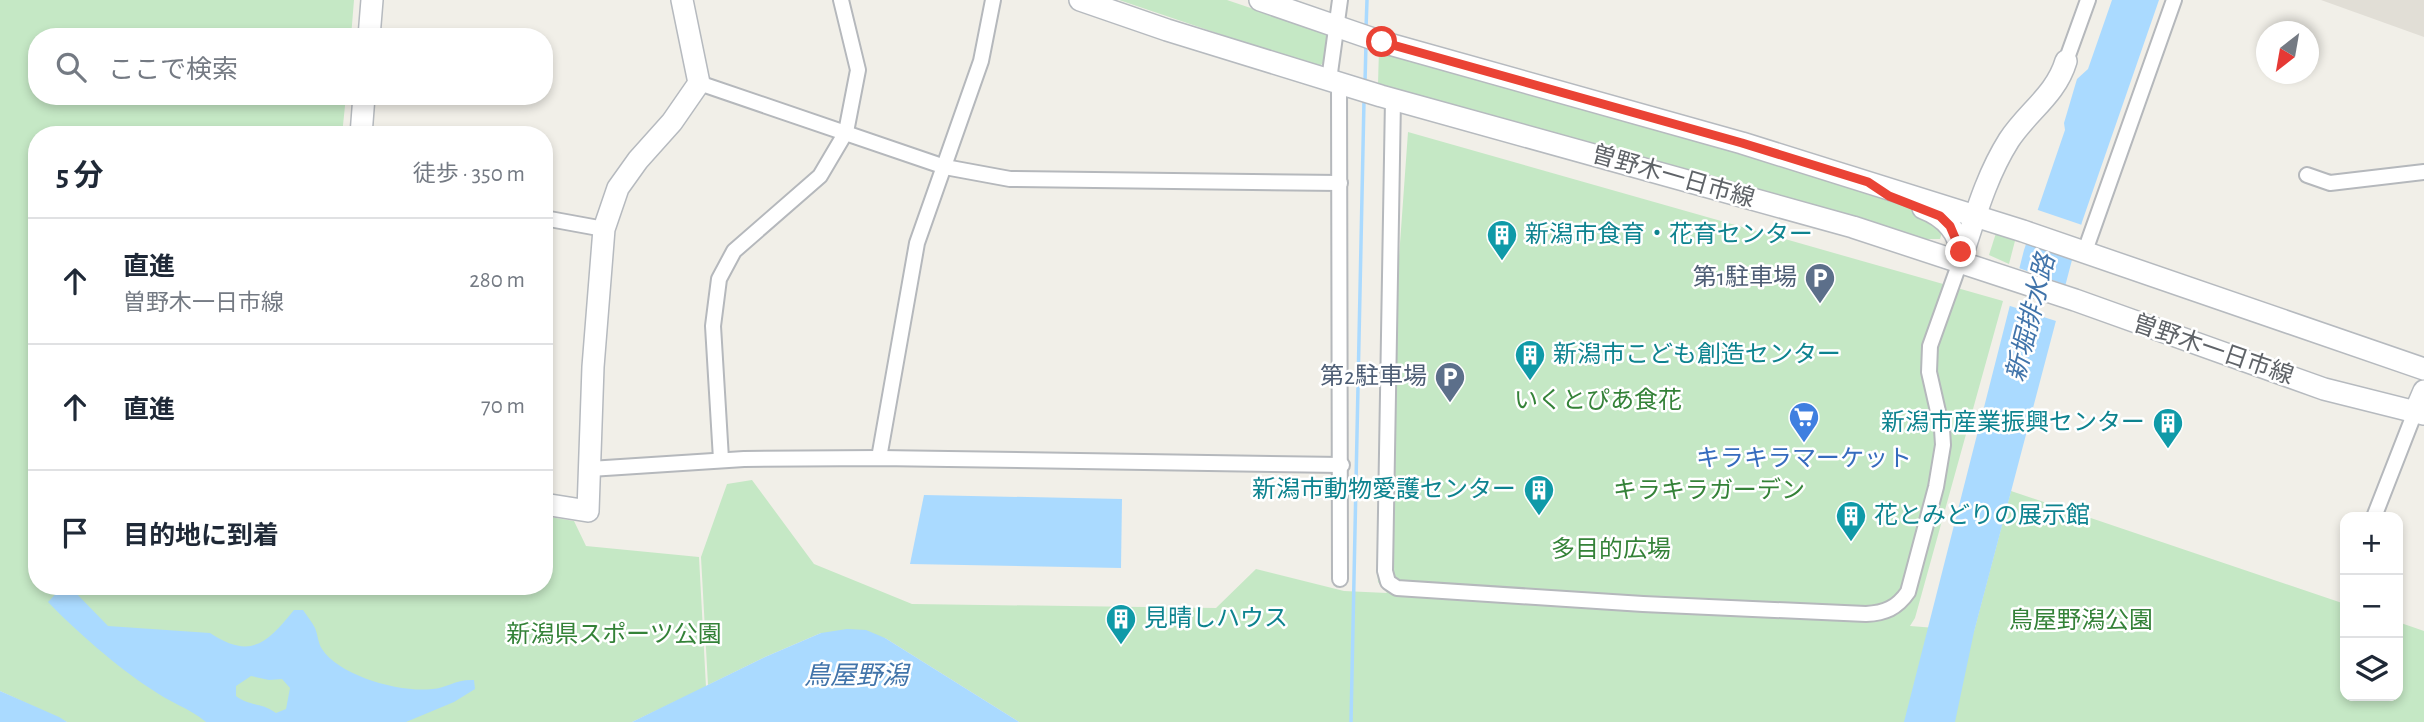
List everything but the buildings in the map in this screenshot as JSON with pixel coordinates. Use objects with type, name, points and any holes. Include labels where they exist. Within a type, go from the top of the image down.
[{"type":"main road","points":[[370,28],[372,0]]},
{"type":"main road","points":[[553,505],[588,511],[593,367],[604,229],[618,188],[638,160],[672,122],[699,83],[682,0]]},
{"type":"main road","name":"曽野木一日市線","points":[[1080,0],[1167,30],[1387,97],[1853,226],[1905,244],[2015,228],[2424,369]]},
{"type":"main road","name":"曽野木一日市線","points":[[1260,0],[1382,42],[1742,143],[1868,182],[1967,237],[2013,275],[2063,296],[2325,389],[2419,413]]},
{"type":"main road","points":[[1967,237],[1992,173],[2008,142],[2057,83],[2066,61]]},
{"type":"main road","points":[[362,126],[363,105]]},
{"type":"main road","points":[[2419,413],[2424,391]]},
{"type":"street","points":[[721,459],[713,326],[719,279],[734,251],[820,176],[846,131],[858,70],[841,0]]},
{"type":"street","points":[[879,458],[917,243],[981,61],[993,0]]},
{"type":"street","points":[[1340,0],[1343,30],[1338,82],[1342,465],[1340,579]]},
{"type":"street","points":[[2066,61],[2088,0]]},
{"type":"street","points":[[2083,251],[2174,0]]},
{"type":"street","points":[[699,83],[945,167],[1010,179],[1340,183]]},
{"type":"street","points":[[1387,97],[1385,571],[1388,582],[1397,588],[1643,604],[1866,614],[1882,613],[1894,607],[1908,592],[1941,461],[1942,429],[1929,372],[1930,346],[1967,237]]},
{"type":"street","points":[[2307,175],[2330,183],[2424,172]]},
{"type":"street","points":[[553,220],[604,229]]},
{"type":"street","points":[[2376,512],[2419,413]]},
{"type":"street","points":[[590,469],[721,459],[879,458],[1342,465]]},
{"type":"shaded area","points":[[2321,0],[2424,0],[2424,37]]},
{"type":"green space","name":"新潟県スポーツ公園","points":[[0,0],[354,0],[352,28],[28,28],[28,105],[345,105],[343,126],[28,126],[28,595],[553,595],[553,518],[574,521],[586,546],[699,557],[706,687],[632,722],[67,722],[0,691]]},
{"type":"green space","points":[[1119,0],[1227,0],[1330,35],[1327,59],[1321,65],[1311,65]]},
{"type":"green space","points":[[1379,49],[1731,150],[1913,209],[1944,226],[1940,239],[1920,239],[1378,84]]},
{"type":"green space","points":[[1408,132],[2003,301],[1915,618],[1910,626],[1974,631],[2011,491],[2340,602],[2340,701],[2403,701],[2403,624],[2424,631],[2424,722],[1019,722],[885,638],[821,633],[708,685],[701,557],[727,484],[752,480],[814,564],[912,604],[1216,608],[1256,569],[1344,591],[1387,593],[1378,582],[1377,564]]},
{"type":"green space","points":[[1996,233],[2016,237],[2009,264],[1989,255]]},
{"type":"water","name":"新堀排水路","points":[[2112,0],[2159,0],[2082,222],[1974,632],[1955,722],[1904,722],[2024,250],[2065,130],[2064,123],[2077,79],[2088,69]]},
{"type":"water","points":[[924,495],[1122,499],[1121,568],[910,564]]},
{"type":"water","points":[[55,595],[78,595],[108,626],[210,633],[224,641],[247,646],[266,639],[294,610],[303,610],[315,628],[322,649],[330,659],[356,675],[388,685],[419,690],[474,680],[475,689],[454,702],[406,722],[206,722],[158,694],[84,636],[48,602]],"holes":[[[251,676],[269,680],[282,679],[290,688],[286,709],[276,713],[236,696],[236,686]]]},
{"type":"water","name":"鳥屋野潟","points":[[847,629],[866,630],[885,638],[1019,722],[632,722],[765,657],[821,633]]},
{"type":"water","points":[[0,691],[59,717],[67,722],[0,722]]},
{"type":"pier","points":[[2035,209],[2085,226],[2077,256],[2024,239]]},
{"type":"pier","points":[[2016,267],[2069,286],[2059,322],[2007,305]]},
{"type":"waterway","points":[[1366,29],[1367,0]]},
{"type":"waterway","points":[[1365,82],[1366,44]]},
{"type":"waterway","points":[[1351,722],[1364,100]]},
{"type":"place","name":"新潟市食育・花育センター","points":[[1502,262]]},
{"type":"place","name":"第1駐車場","points":[[1820,305]]},
{"type":"place","name":"新潟市こども創造センター","points":[[1530,382]]},
{"type":"place","name":"第2駐車場","points":[[1450,404]]},
{"type":"place","name":"キラキラマーケット","points":[[1804,444]]},
{"type":"place","name":"新潟市産業振興センター","points":[[2168,450]]},
{"type":"place","name":"新潟市動物愛護センター","points":[[1539,517]]},
{"type":"place","name":"花とみどりの展示館","points":[[1851,543]]},
{"type":"place","name":"見晴しハウス","points":[[1121,646]]},
{"type":"route","points":[[1382,42],[1742,143],[1868,182],[1889,196],[1940,216],[1957,237],[1961,252]]},
{"type":"park label","name":"いくとぴあ食花","points":[[1598,401]]},
{"type":"park label","name":"キラキラガーデン","points":[[1709,491]]},
{"type":"park label","name":"多目的広場","points":[[1611,550]]},
{"type":"park label","name":"鳥屋野潟公園","points":[[2081,621]]}]
